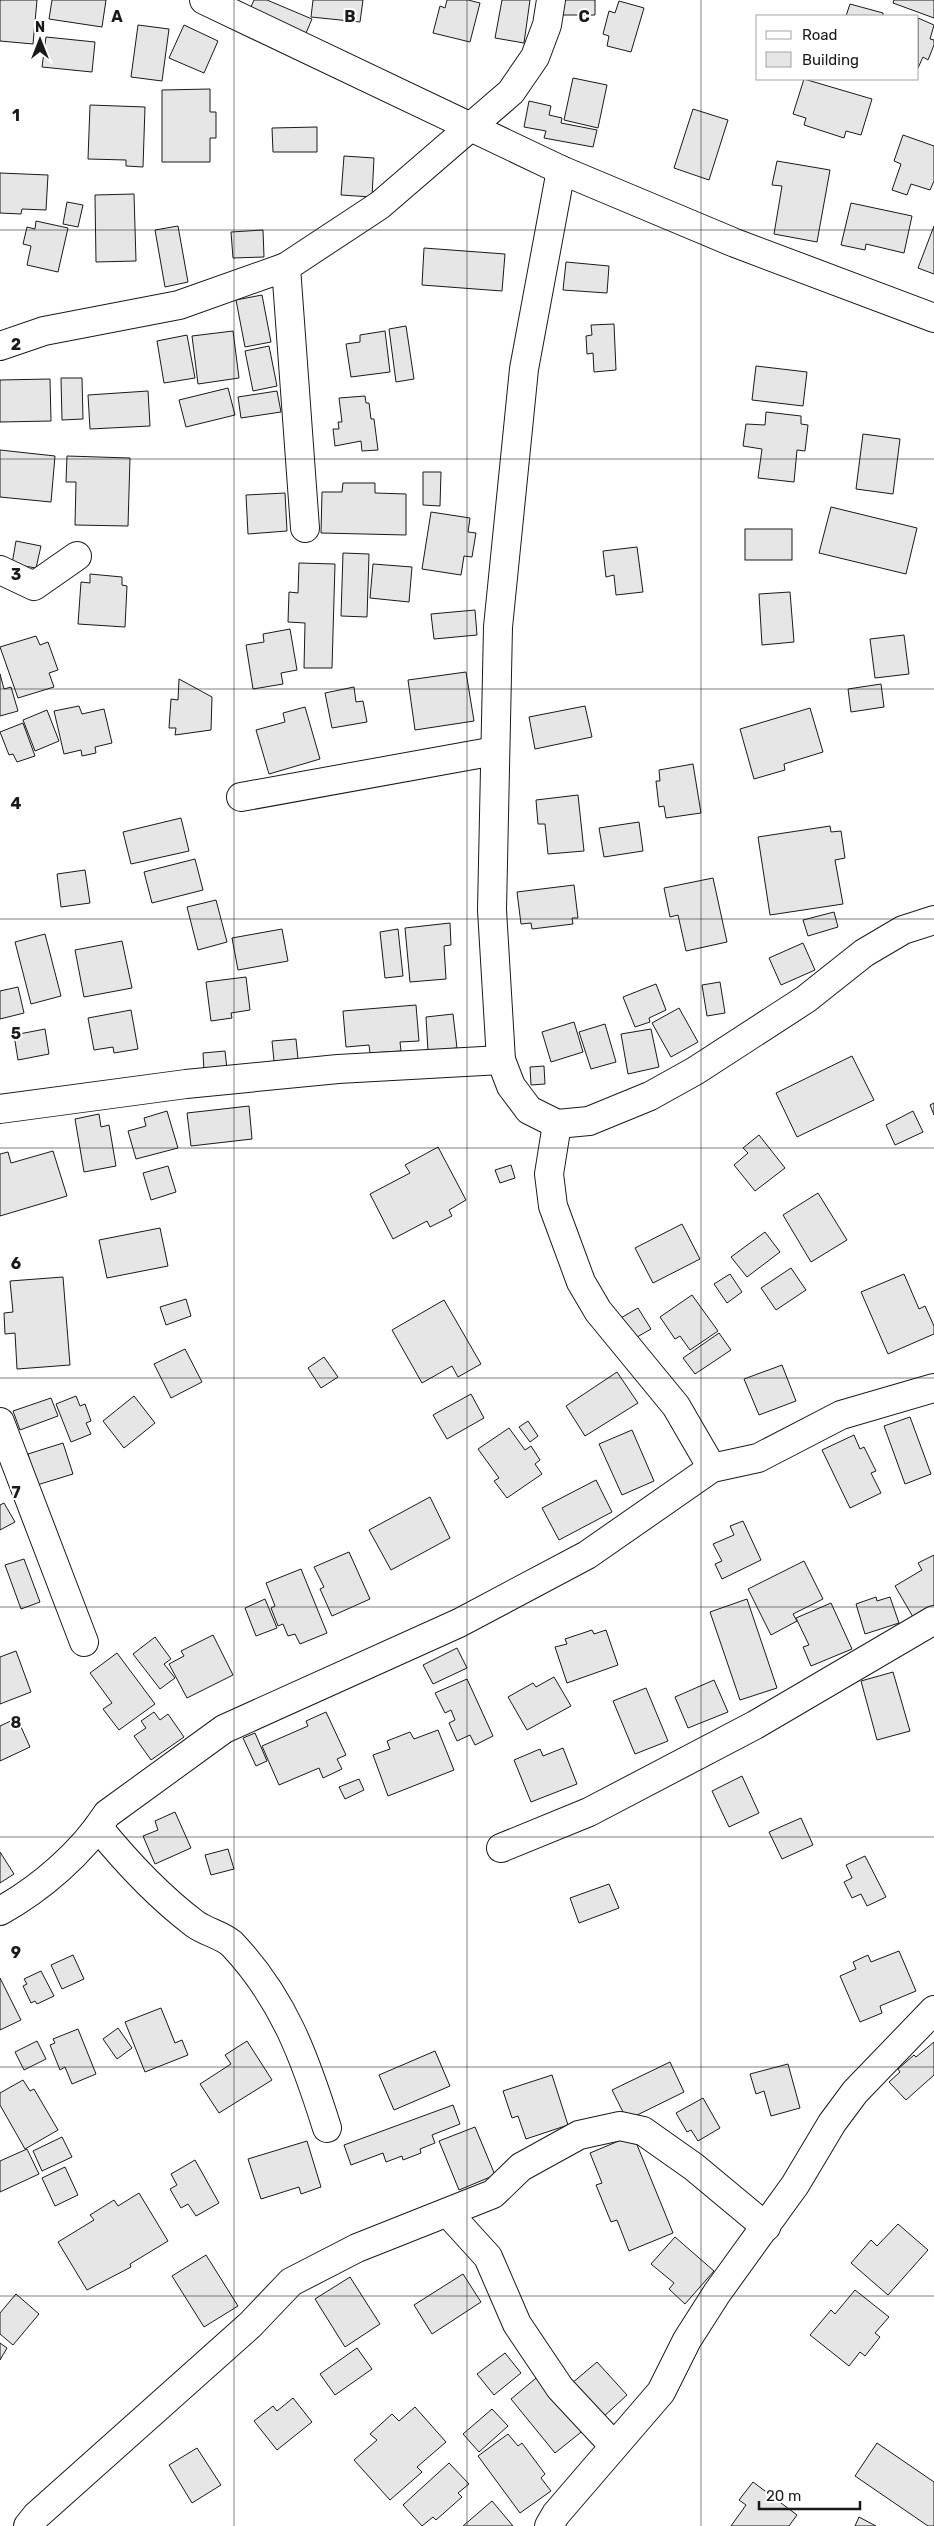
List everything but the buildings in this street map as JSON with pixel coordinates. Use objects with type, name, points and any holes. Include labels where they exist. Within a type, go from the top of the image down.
[{"type":"street","points":[[204,0],[561,170],[735,243],[934,318]]},
{"type":"street","points":[[0,346],[44,332],[179,305],[286,267],[380,205],[511,92],[535,57],[547,25],[550,0]]},
{"type":"street","points":[[561,170],[524,369],[498,627],[492,910],[501,1060],[511,1086],[529,1110],[557,1124],[589,1121],[650,1096],[695,1071],[806,999],[864,953],[903,930],[934,920]]},
{"type":"street","points":[[286,267],[304,528]]},
{"type":"street","points":[[0,570],[34,586],[77,556]]},
{"type":"street","points":[[241,796],[495,751]]},
{"type":"street","points":[[0,1109],[186,1084],[300,1073],[501,1060]]},
{"type":"street","points":[[557,1124],[549,1174],[553,1206],[581,1282],[598,1311],[676,1406],[712,1468]]},
{"type":"street","points":[[0,1911],[23,1899],[61,1865],[98,1827],[107,1814],[224,1729],[459,1623],[588,1555],[712,1468],[758,1458],[841,1415],[934,1388]]},
{"type":"street","points":[[0,1422],[84,1642]]},
{"type":"street","points":[[501,1848],[589,1812],[755,1724],[934,1620]]},
{"type":"street","points":[[98,1827],[131,1867],[156,1893],[197,1926],[230,1942],[255,1972],[278,2003],[309,2069],[327,2128]]},
{"type":"street","points":[[549,2526],[661,2392],[687,2340],[736,2265],[766,2226],[832,2123],[855,2092],[934,2010]]},
{"type":"street","points":[[28,2526],[36,2516],[243,2332],[291,2282],[357,2248],[493,2194],[522,2167],[579,2136],[620,2126],[642,2131],[694,2167],[766,2226]]},
{"type":"street","points":[[448,2213],[488,2257],[517,2324],[560,2388],[614,2446]]}]
